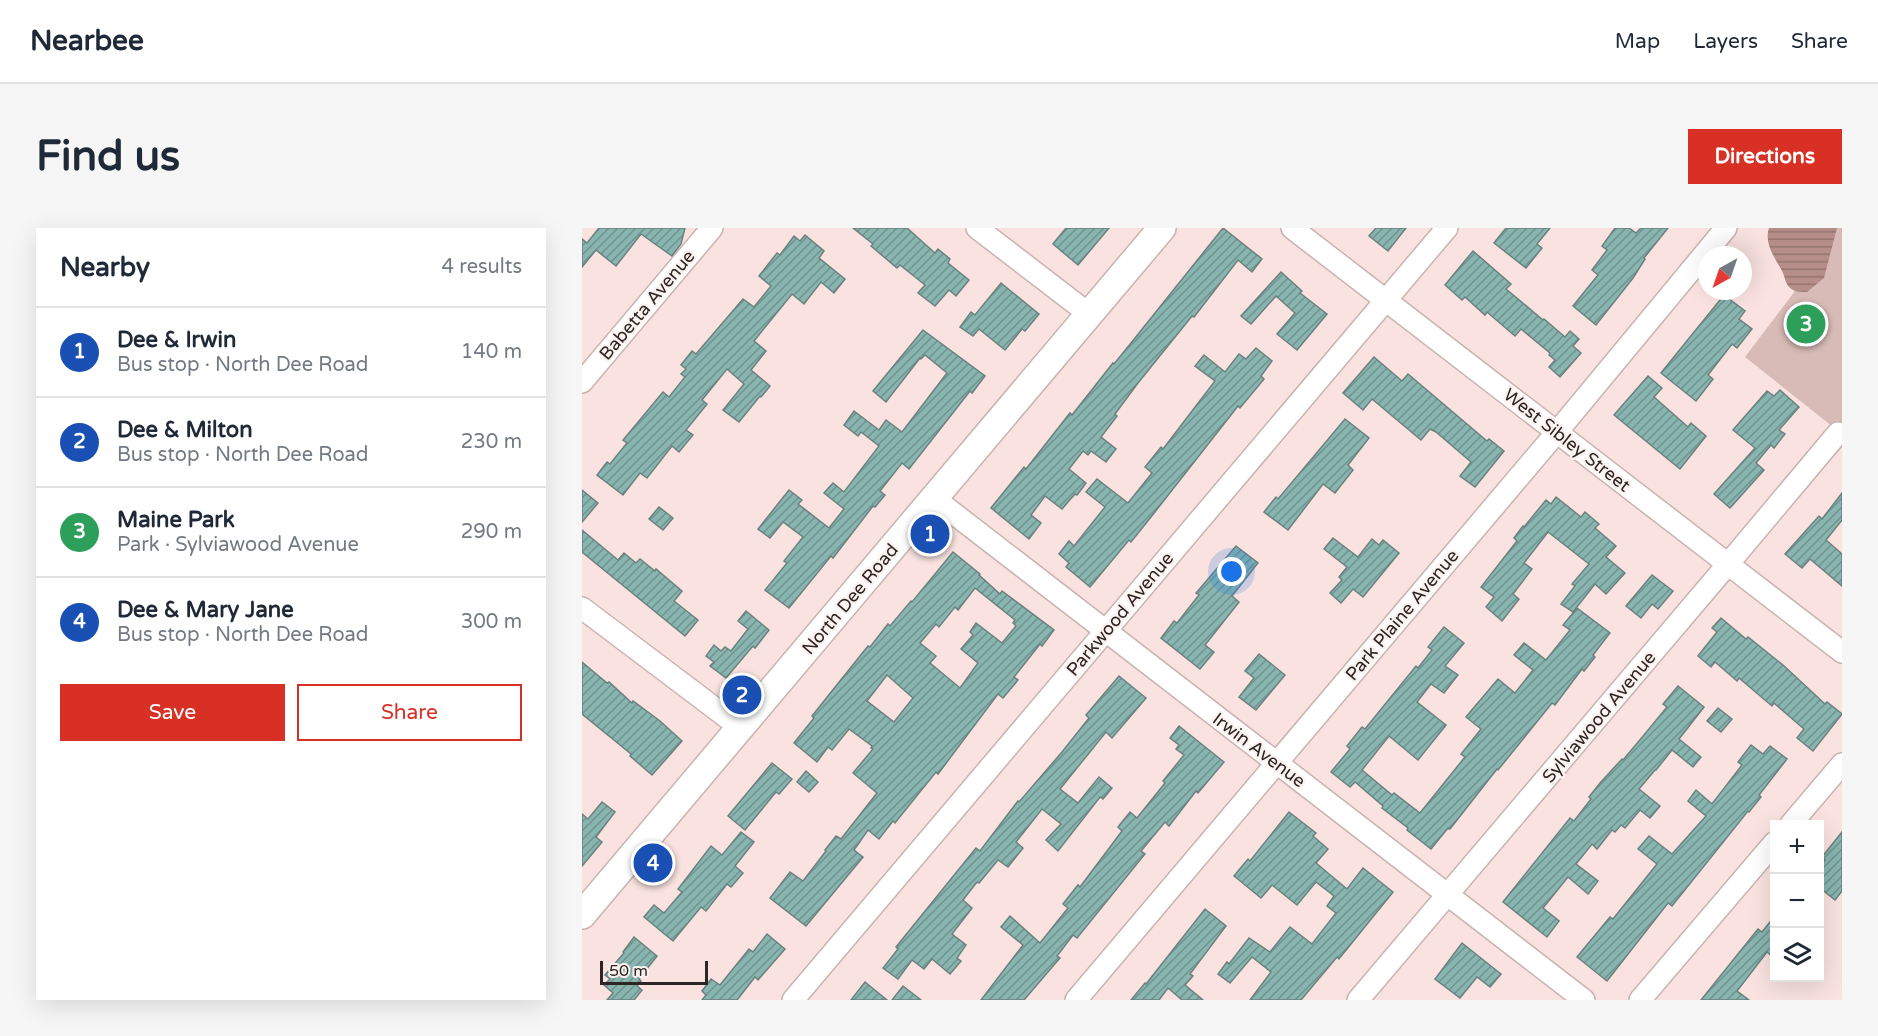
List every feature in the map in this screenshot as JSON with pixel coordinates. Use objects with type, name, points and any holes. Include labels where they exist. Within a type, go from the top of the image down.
[{"type":"main road","name":"North Dee Road","points":[[582,913],[1162,228]]},
{"type":"street","name":"Babetta Avenue","points":[[582,382],[712,228]]},
{"type":"street","points":[[977,228],[1089,314]]},
{"type":"street","name":"West Sibley Street","points":[[1292,228],[1842,652]]},
{"type":"street","name":"Parkwood Avenue","points":[[793,1000],[1447,228]]},
{"type":"street","name":"Park Plaine Avenue","points":[[1076,1000],[1557,432],[1726,228]]},
{"type":"street","points":[[1736,228],[1743,228]]},
{"type":"street","name":"Sylviawood Avenue","points":[[1358,1000],[1838,433]]},
{"type":"street","name":"Irwin Avenue","points":[[934,499],[1584,1000]]},
{"type":"street","points":[[582,608],[741,728]]},
{"type":"street","points":[[1795,820],[1842,764]]},
{"type":"street","points":[[1640,1000],[1770,848]]},
{"type":"shaded area","points":[[1769,228],[1842,228],[1842,434],[1745,357],[1795,291],[1787,283],[1771,250],[1768,239]]},
{"type":"shaded area","points":[[1769,228],[1837,228],[1824,278],[1807,292],[1793,290],[1787,283],[1769,244]]},
{"type":"building","points":[[599,228],[685,228],[681,244],[672,256],[641,234],[616,266],[596,250],[582,267],[582,239],[587,243]]},
{"type":"building","points":[[853,228],[907,228],[935,253],[938,249],[950,259],[948,263],[969,280],[956,296],[949,290],[935,306],[918,293],[925,285],[900,265],[897,268]]},
{"type":"building","points":[[1066,228],[1109,228],[1078,265],[1053,244]]},
{"type":"building","points":[[1223,228],[1262,259],[1252,272],[1238,260],[1115,414],[1117,416],[1101,437],[1116,449],[1106,462],[1091,451],[1088,455],[1083,451],[1069,469],[1086,483],[1062,509],[1045,496],[1031,515],[1041,523],[1029,539],[991,508],[1024,467],[1026,469],[1070,413],[1072,415]]},
{"type":"building","points":[[1376,228],[1406,228],[1388,251],[1369,236]]},
{"type":"building","points":[[1506,228],[1550,228],[1537,244],[1542,248],[1526,268],[1494,243]]},
{"type":"building","points":[[1615,228],[1629,228],[1636,233],[1641,228],[1668,228],[1596,325],[1573,306],[1598,275],[1592,270],[1607,250],[1602,246]]},
{"type":"building","points":[[805,235],[824,251],[819,258],[845,279],[834,293],[821,282],[804,304],[792,294],[754,341],[766,351],[751,370],[770,386],[761,397],[739,422],[723,410],[744,384],[727,369],[702,400],[707,404],[686,430],[693,435],[679,452],[672,446],[647,478],[640,473],[623,495],[597,475],[607,462],[610,464],[627,443],[623,440],[663,392],[669,397],[685,377],[681,374],[686,369],[681,365],[692,351],[696,354],[743,299],[754,307],[771,286],[759,276],[777,253],[780,255],[794,236],[800,241]]},
{"type":"building","points":[[1473,251],[1511,284],[1506,289],[1543,320],[1565,337],[1570,331],[1579,339],[1573,346],[1581,353],[1560,377],[1549,367],[1555,360],[1549,355],[1550,353],[1521,329],[1515,336],[1487,312],[1485,315],[1465,297],[1462,300],[1445,285]]},
{"type":"building","points":[[1281,272],[1302,291],[1300,293],[1327,314],[1297,350],[1277,334],[1295,313],[1276,296],[1251,324],[1241,316]]},
{"type":"building","points":[[1001,283],[1039,314],[1025,331],[1022,329],[1005,350],[979,329],[973,336],[960,327],[971,312],[975,315]]},
{"type":"building","points":[[1720,300],[1731,300],[1745,311],[1739,319],[1752,329],[1737,348],[1732,344],[1708,375],[1713,379],[1696,401],[1661,373]]},
{"type":"building","points":[[923,330],[985,376],[972,393],[970,391],[909,469],[902,463],[880,491],[885,495],[875,507],[873,506],[833,558],[831,556],[789,608],[765,590],[787,563],[784,561],[803,537],[783,522],[770,538],[758,529],[789,490],[802,500],[798,504],[829,528],[844,509],[824,493],[833,483],[844,492],[879,446],[861,432],[858,436],[844,425],[854,411],[879,430],[886,420],[902,432],[947,373],[925,355],[920,358],[886,402],[873,391]]},
{"type":"building","points":[[1256,348],[1272,361],[1261,376],[1264,379],[1240,408],[1238,406],[1131,542],[1129,540],[1090,587],[1066,567],[1069,563],[1059,554],[1069,541],[1074,546],[1105,507],[1086,492],[1097,479],[1128,503],[1152,473],[1145,467],[1161,447],[1163,449],[1215,381],[1195,366],[1204,355],[1225,372],[1239,354],[1246,359]]},
{"type":"building","points":[[1374,357],[1402,381],[1408,374],[1487,441],[1489,439],[1504,451],[1475,487],[1460,476],[1471,462],[1436,432],[1430,429],[1421,440],[1372,399],[1363,410],[1343,393]]},
{"type":"building","points":[[1648,376],[1662,388],[1654,397],[1688,427],[1691,423],[1706,436],[1680,469],[1614,415]]},
{"type":"building","points":[[1780,390],[1799,407],[1779,430],[1785,434],[1774,448],[1771,445],[1756,463],[1764,470],[1730,508],[1714,494],[1755,448],[1733,430],[1767,391],[1774,396]]},
{"type":"building","points":[[1345,419],[1369,438],[1348,465],[1353,470],[1335,493],[1323,484],[1288,530],[1264,512],[1276,497],[1278,499]]},
{"type":"building","points":[[582,490],[598,503],[582,522]]},
{"type":"building","points":[[1842,493],[1842,520],[1826,540],[1842,554],[1842,586],[1810,559],[1802,568],[1785,554],[1819,516],[1822,519]]},
{"type":"building","points":[[1556,497],[1581,517],[1585,512],[1599,524],[1595,528],[1616,546],[1606,557],[1625,573],[1606,594],[1595,584],[1573,612],[1561,604],[1575,586],[1572,584],[1589,564],[1548,532],[1524,563],[1532,569],[1513,594],[1519,599],[1502,621],[1486,607],[1494,597],[1481,587],[1517,541],[1514,538],[1523,526],[1546,500],[1551,504]]},
{"type":"building","points":[[659,507],[673,518],[663,530],[649,519]]},
{"type":"building","points":[[582,530],[618,560],[624,553],[636,563],[640,559],[682,591],[674,601],[698,620],[685,636],[582,552]]},
{"type":"building","points":[[1333,538],[1358,557],[1372,539],[1379,545],[1383,540],[1399,553],[1363,597],[1353,589],[1341,603],[1330,593],[1342,580],[1339,577],[1347,567],[1324,549]]},
{"type":"building","points":[[1236,546],[1258,563],[1232,596],[1239,602],[1205,645],[1214,652],[1200,669],[1161,638],[1174,621],[1177,623],[1199,595],[1196,593]]},
{"type":"building","points":[[953,552],[1000,594],[1002,591],[1054,630],[1014,677],[1018,680],[1003,698],[998,694],[938,774],[936,772],[895,823],[893,821],[879,839],[868,830],[854,850],[863,857],[806,926],[770,898],[790,872],[803,881],[836,836],[841,839],[877,793],[853,773],[873,749],[872,746],[849,729],[832,750],[828,747],[817,762],[794,743],[814,718],[812,716],[868,646],[870,647],[888,624],[890,626]],"holes":[[[975,588],[1015,620],[1013,623],[1016,626],[1002,643],[976,623],[970,632],[973,635],[961,649],[978,663],[960,688],[930,663],[936,656],[920,643],[936,624],[939,627],[955,607],[958,610]],[[887,675],[913,698],[894,722],[867,701]]]},
{"type":"building","points":[[1652,575],[1673,591],[1658,609],[1652,604],[1641,618],[1626,606]]},
{"type":"building","points":[[1577,608],[1610,633],[1584,671],[1582,669],[1555,705],[1552,703],[1450,829],[1448,828],[1431,849],[1355,782],[1350,787],[1331,772],[1350,749],[1347,746],[1362,727],[1365,729],[1416,666],[1418,668],[1432,650],[1428,647],[1444,627],[1464,643],[1445,666],[1458,675],[1444,693],[1431,684],[1417,702],[1446,725],[1418,760],[1389,736],[1362,770],[1392,795],[1394,793],[1420,813],[1465,757],[1461,754],[1481,729],[1466,717],[1498,679],[1515,693],[1533,670],[1514,655],[1524,643],[1546,660],[1570,630],[1563,625]]},
{"type":"building","points":[[746,611],[769,630],[726,678],[710,666],[714,662],[706,656],[714,645],[721,651],[725,647],[731,651],[748,629],[738,621]]},
{"type":"building","points":[[1721,618],[1783,665],[1825,704],[1827,702],[1842,714],[1813,751],[1797,738],[1804,729],[1774,703],[1772,706],[1739,678],[1737,681],[1715,662],[1711,667],[1698,656],[1717,632],[1712,628]]},
{"type":"building","points":[[1259,654],[1285,675],[1256,710],[1239,697],[1254,678],[1245,671]]},
{"type":"building","points":[[582,662],[632,703],[633,701],[660,721],[682,741],[652,775],[630,756],[631,754],[582,714]]},
{"type":"building","points":[[1119,676],[1146,698],[1112,738],[1106,732],[1060,789],[1078,803],[1099,777],[1112,788],[1103,799],[1100,797],[1058,851],[1046,840],[1061,824],[1042,809],[1016,842],[1023,848],[1008,867],[998,860],[979,883],[977,882],[963,900],[972,908],[952,934],[966,945],[957,958],[961,961],[950,974],[932,959],[924,969],[912,960],[898,979],[883,968],[898,949],[896,947],[976,848],[980,851],[1018,801],[1062,752],[1089,718],[1086,715]]},
{"type":"building","points":[[1678,686],[1704,707],[1679,739],[1701,757],[1693,767],[1672,750],[1639,789],[1660,806],[1650,818],[1640,810],[1625,828],[1621,825],[1615,832],[1612,830],[1597,849],[1592,844],[1576,864],[1598,881],[1588,894],[1568,877],[1543,908],[1559,921],[1547,937],[1503,902],[1570,818],[1574,821],[1600,783],[1623,760],[1667,707],[1663,704]]},
{"type":"building","points":[[1718,708],[1732,719],[1721,732],[1707,721]]},
{"type":"building","points":[[1179,726],[1224,762],[1198,793],[1196,791],[1169,826],[1165,822],[1141,851],[1145,854],[1077,938],[1073,935],[1057,956],[1060,958],[1024,1000],[981,1000],[1023,945],[1001,927],[1010,916],[1040,943],[1068,908],[1063,904],[1078,885],[1080,887],[1122,831],[1118,827],[1130,812],[1137,818],[1184,755],[1176,749],[1179,745],[1170,738]]},
{"type":"building","points":[[1751,745],[1763,754],[1770,746],[1787,759],[1749,812],[1672,906],[1668,903],[1607,981],[1577,957],[1610,917],[1613,919],[1657,864],[1638,849],[1649,836],[1672,854],[1706,816],[1688,801],[1696,790],[1712,804],[1742,765],[1738,762]]},
{"type":"building","points":[[772,763],[792,779],[779,794],[776,792],[745,830],[728,816]]},
{"type":"building","points":[[806,771],[818,782],[809,792],[797,782]]},
{"type":"building","points":[[602,802],[615,812],[596,837],[602,842],[582,866],[582,814],[588,819]]},
{"type":"building","points":[[1289,812],[1316,833],[1313,836],[1328,849],[1316,863],[1347,889],[1363,868],[1393,892],[1339,959],[1337,957],[1301,1000],[1250,1000],[1271,972],[1252,957],[1230,983],[1218,974],[1227,962],[1229,964],[1249,938],[1270,952],[1290,927],[1312,944],[1336,913],[1327,906],[1334,896],[1316,882],[1297,905],[1272,885],[1261,898],[1234,876],[1248,859],[1250,861]]},
{"type":"building","points":[[741,832],[754,842],[735,866],[743,873],[731,887],[727,884],[706,911],[701,907],[673,941],[644,917],[654,905],[664,913],[682,892],[678,889],[711,846],[722,855]]},
{"type":"building","points":[[1842,832],[1842,891],[1835,900],[1824,891],[1824,854]]},
{"type":"building","points":[[1205,909],[1226,926],[1190,974],[1193,976],[1185,985],[1203,1000],[1182,1000],[1168,988],[1159,1000],[1131,1000],[1146,984]]},
{"type":"building","points":[[1770,922],[1770,955],[1767,952],[1737,991],[1749,1000],[1701,1000],[1758,929],[1762,932]]},
{"type":"building","points":[[767,934],[785,949],[758,980],[755,977],[737,1000],[702,1000],[706,995],[702,991],[711,979],[720,985],[749,949],[753,952]]},
{"type":"building","points":[[634,937],[657,956],[639,979],[641,981],[637,986],[642,990],[634,1000],[607,1000],[613,993],[604,985],[610,979],[605,975]]},
{"type":"building","points":[[1462,943],[1501,974],[1490,987],[1477,977],[1460,998],[1435,979]]},
{"type":"building","points":[[865,982],[887,1000],[851,1000]]},
{"type":"building","points":[[903,986],[921,1000],[892,1000]]},
{"type":"place","name":"Maine Park","points":[[1806,324]]},
{"type":"place","name":"Dee & Irwin","points":[[930,534]]},
{"type":"place","name":"Dee & Milton","points":[[742,695]]},
{"type":"place","name":"Dee & Mary Jane","points":[[653,863]]}]
